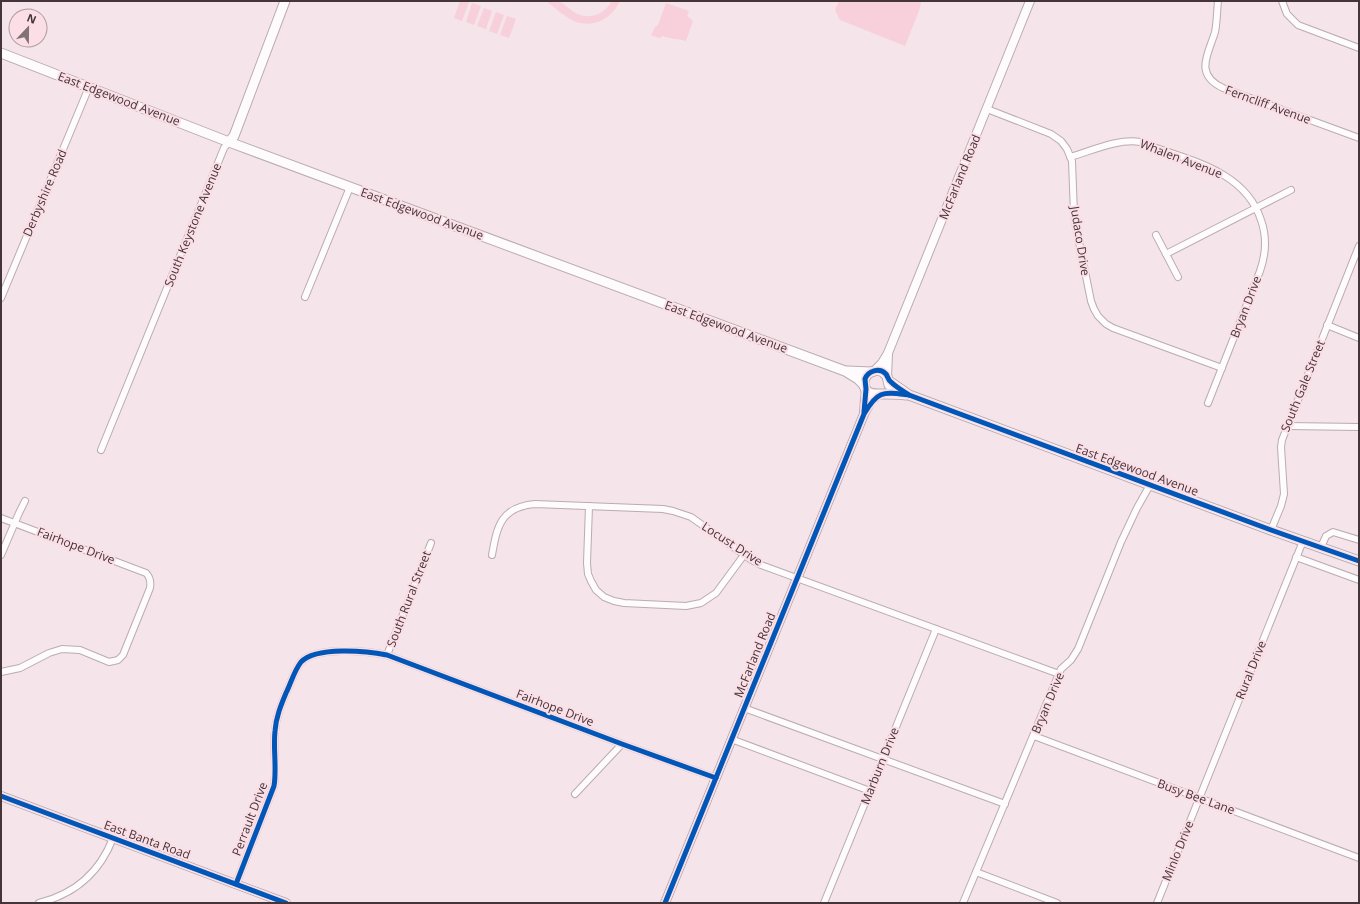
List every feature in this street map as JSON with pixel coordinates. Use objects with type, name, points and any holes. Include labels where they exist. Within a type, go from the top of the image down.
[{"type":"main road","name":"South Keystone Avenue","points":[[229,142],[234,136],[285,1]]},
{"type":"main road","name":"East Edgewood Avenue","points":[[1,53],[229,142],[845,371],[858,379],[872,394],[909,395],[1271,530],[1359,561]]},
{"type":"main road","name":"East Edgewood Avenue","points":[[845,371],[883,372],[909,395]]},
{"type":"main road","points":[[865,387],[864,379],[873,371]]},
{"type":"main road","points":[[880,394],[888,388],[888,378]]},
{"type":"street","name":"McFarland Road","points":[[873,371],[882,363],[888,353],[1030,1]]},
{"type":"street","name":"Ferncliff Avenue","points":[[1218,1],[1216,29],[1205,60],[1207,74],[1214,82],[1223,88],[1359,138]]},
{"type":"street","points":[[1282,1],[1287,14],[1298,25],[1359,48]]},
{"type":"street","name":"Derbyshire Road","points":[[1,298],[88,87]]},
{"type":"street","points":[[987,109],[1052,134],[1063,143],[1070,157]]},
{"type":"street","name":"South Keystone Avenue","points":[[101,450],[224,147],[229,142]]},
{"type":"street","name":"Whalen Avenue","points":[[1070,157],[1120,142],[1140,142],[1223,173],[1242,188],[1256,208]]},
{"type":"street","name":"Judaco Drive","points":[[1070,157],[1074,214],[1085,275],[1094,309],[1102,321],[1113,328],[1222,368]]},
{"type":"street","points":[[305,297],[350,187]]},
{"type":"street","points":[[1166,254],[1291,190]]},
{"type":"street","name":"Bryan Drive","points":[[1208,403],[1264,259],[1264,230],[1256,208]]},
{"type":"street","points":[[1156,235],[1178,277]]},
{"type":"street","name":"South Gale Street","points":[[1271,530],[1284,499],[1281,444],[1359,246]]},
{"type":"street","points":[[1328,325],[1359,338]]},
{"type":"street","name":"McFarland Road","points":[[888,353],[888,378]]},
{"type":"street","name":"McFarland Road","points":[[864,414],[865,387]]},
{"type":"street","name":"McFarland Road","points":[[665,903],[864,414],[872,401],[880,394]]},
{"type":"street","points":[[1287,426],[1359,427]]},
{"type":"street","name":"Bryan Drive","points":[[963,903],[1061,669],[1069,662],[1078,649],[1121,542],[1150,485]]},
{"type":"street","points":[[1,555],[25,501]]},
{"type":"street","name":"Locust Drive","points":[[492,555],[496,531],[499,524],[508,514],[516,508],[524,505],[535,504],[663,509],[691,517],[755,562],[1059,674]]},
{"type":"street","points":[[589,506],[588,574],[590,581],[596,590],[604,597],[614,602],[686,606],[701,603],[716,593],[744,555]]},
{"type":"street","name":"Fairhope Drive","points":[[1,518],[146,573],[151,582],[150,588],[123,655],[116,661],[109,662],[80,650],[64,649],[49,653],[20,668],[1,672]]},
{"type":"street","points":[[1321,547],[1326,536],[1333,532],[1359,540]]},
{"type":"street","name":"Rural Drive","points":[[1199,798],[1303,541]]},
{"type":"street","name":"South Rural Street","points":[[387,655],[431,543]]},
{"type":"street","points":[[1296,557],[1359,580]]},
{"type":"street","name":"Marburn Drive","points":[[824,903],[936,629]]},
{"type":"street","name":"Perrault Drive","points":[[236,884],[272,795],[275,776],[274,735],[276,719],[298,667],[306,658],[319,653],[365,652],[387,655]]},
{"type":"street","name":"Fairhope Drive","points":[[387,655],[716,778]]},
{"type":"street","points":[[744,708],[1005,804]]},
{"type":"street","name":"Busy Bee Lane","points":[[1034,736],[1359,858]]},
{"type":"street","points":[[731,739],[870,791]]},
{"type":"street","points":[[575,794],[622,744]]},
{"type":"street","name":"East Banta Road","points":[[1,796],[286,903]]},
{"type":"street","name":"Minlo Drive","points":[[1157,903],[1199,798]]},
{"type":"street","points":[[39,903],[61,896],[79,886],[94,871],[106,854],[113,838]]},
{"type":"street","points":[[976,872],[1057,903]]},
{"type":"street","points":[[61,896],[64,903]]},
{"type":"shaded area","points":[[460,1],[469,2],[462,21],[454,18]]},
{"type":"shaded area","points":[[546,1],[558,1],[579,15],[590,16],[605,10],[612,1],[620,1],[612,13],[607,17],[601,21],[588,24],[570,19]]},
{"type":"shaded area","points":[[839,1],[921,1],[920,8],[905,46],[840,20],[835,10]]},
{"type":"shaded area","points":[[472,3],[481,6],[474,25],[466,22]]},
{"type":"shaded area","points":[[666,3],[689,11],[687,16],[693,21],[686,41],[663,36],[659,38],[651,35],[655,27],[658,25]]},
{"type":"shaded area","points":[[484,8],[492,11],[486,29],[477,26]]},
{"type":"shaded area","points":[[496,12],[504,15],[497,34],[489,31]]},
{"type":"shaded area","points":[[507,16],[516,19],[509,38],[500,35]]},
{"type":"cycle path","points":[[864,412],[866,389],[865,379],[871,372],[877,370],[886,374],[893,384],[909,395],[1271,530],[1359,561]]},
{"type":"cycle path","points":[[665,903],[864,414],[873,400],[882,394],[893,393],[909,395]]},
{"type":"cycle path","points":[[236,884],[274,786],[274,745],[276,721],[294,673],[301,662],[308,657],[318,654],[355,651],[387,655],[716,778]]},
{"type":"cycle path","points":[[1,796],[286,903]]}]
